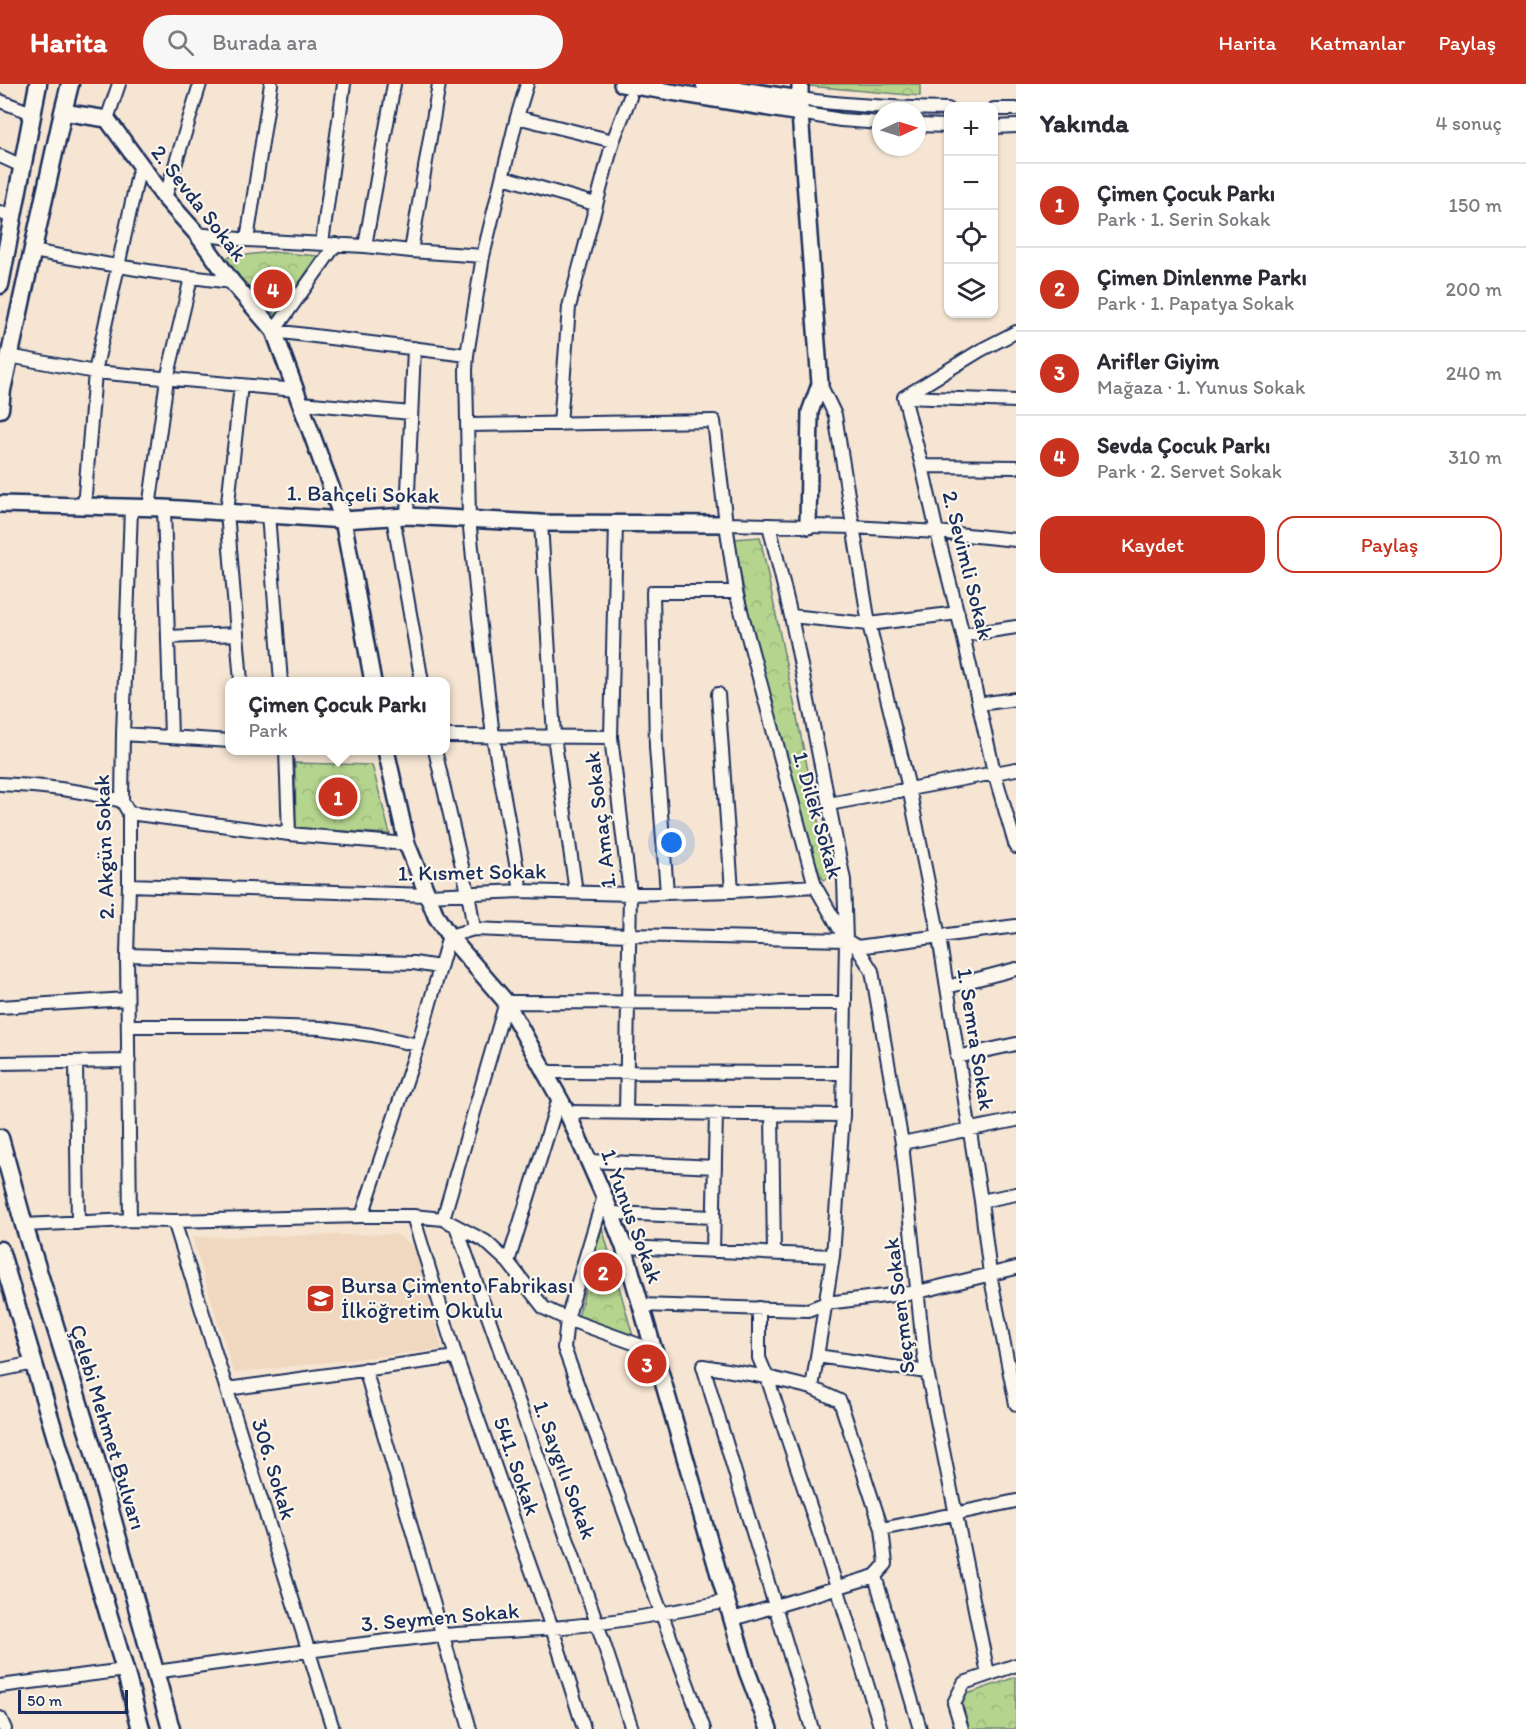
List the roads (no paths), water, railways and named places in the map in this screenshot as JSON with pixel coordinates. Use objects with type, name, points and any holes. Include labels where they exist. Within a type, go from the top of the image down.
[{"type":"main road","points":[[0,285],[6,215],[22,166],[38,84]]},
{"type":"main road","points":[[0,408],[9,356],[70,84]]},
{"type":"main road","name":"Çelebi Mehmet Bulvarı","points":[[0,1137],[24,1225],[93,1449],[171,1729]]},
{"type":"main road","points":[[0,1250],[141,1729]]},
{"type":"street","points":[[63,112],[107,120],[119,84]]},
{"type":"street","points":[[165,198],[200,84]]},
{"type":"street","points":[[247,240],[271,84]]},
{"type":"street","points":[[321,243],[344,84]]},
{"type":"street","points":[[365,246],[394,84]]},
{"type":"street","points":[[411,251],[439,84]]},
{"type":"street","points":[[521,891],[493,736],[469,518],[467,355],[483,256],[527,84]]},
{"type":"street","points":[[622,84],[880,108],[944,109]]},
{"type":"street","points":[[704,84],[800,99],[841,120],[872,122]]},
{"type":"street","points":[[468,425],[560,424],[569,307],[613,141],[630,97]]},
{"type":"street","points":[[800,99],[820,384],[810,412],[808,526]]},
{"type":"street","points":[[0,101],[33,113]]},
{"type":"street","points":[[998,109],[1016,109]]},
{"type":"street","points":[[517,117],[613,141]]},
{"type":"street","name":"2. Sevda Sokak","points":[[107,120],[165,198],[197,234],[232,282],[274,331],[343,520]]},
{"type":"street","points":[[926,125],[944,126]]},
{"type":"street","points":[[998,127],[1016,126]]},
{"type":"street","points":[[0,156],[22,166]]},
{"type":"street","points":[[84,507],[95,372],[140,165]]},
{"type":"street","points":[[503,177],[595,204]]},
{"type":"street","points":[[197,234],[247,240],[336,244],[483,256]]},
{"type":"street","points":[[336,244],[274,331],[467,355]]},
{"type":"street","points":[[32,251],[191,278],[232,282]]},
{"type":"street","points":[[171,737],[168,637],[156,508],[167,380],[191,278]]},
{"type":"street","points":[[904,397],[981,350],[1016,332]]},
{"type":"street","points":[[414,348],[411,413],[400,517],[421,677]]},
{"type":"street","points":[[9,356],[95,372],[241,385],[298,397],[411,413]]},
{"type":"street","name":"1. Semra Sokak","points":[[820,384],[836,416],[869,624],[909,788],[939,937],[981,1201],[990,1274],[1016,1404]]},
{"type":"street","points":[[241,385],[227,512],[241,677]]},
{"type":"street","points":[[904,397],[1016,401]]},
{"type":"street","name":"2. Sevimli Sokak","points":[[904,397],[958,613],[994,772],[1016,847]]},
{"type":"street","name":"1. Dilek Sokak","points":[[560,424],[714,421],[736,592],[815,886],[851,944]]},
{"type":"street","points":[[922,466],[1016,467]]},
{"type":"street","name":"1. Bahçeli Sokak","points":[[0,504],[156,508],[343,520],[400,517],[469,518],[541,523],[726,524]]},
{"type":"street","name":"2. Akgün Sokak","points":[[130,1220],[127,955],[129,813],[122,801],[131,508]]},
{"type":"street","points":[[268,514],[281,677]]},
{"type":"street","points":[[343,520],[372,677]]},
{"type":"street","points":[[541,523],[554,736],[576,892]]},
{"type":"street","name":"1. Amaç Sokak","points":[[616,524],[611,737],[630,894],[626,1113]]},
{"type":"street","points":[[726,524],[853,527],[1016,540]]},
{"type":"street","name":"1. Dilek Sokak","points":[[769,525],[844,880],[851,944]]},
{"type":"street","points":[[667,894],[656,747],[653,592],[736,592]]},
{"type":"street","points":[[790,616],[869,624],[958,613]]},
{"type":"street","points":[[963,635],[1016,627]]},
{"type":"street","points":[[168,637],[237,634]]},
{"type":"street","points":[[718,694],[732,891]]},
{"type":"street","points":[[979,704],[1016,699]]},
{"type":"street","points":[[123,734],[225,741]]},
{"type":"street","points":[[450,736],[611,737]]},
{"type":"street","points":[[286,755],[290,834]]},
{"type":"street","name":"1. Yunus Sokak","points":[[386,755],[407,844],[436,916],[449,936],[506,1002],[567,1112],[611,1213],[624,1248],[747,1671],[769,1729]]},
{"type":"street","points":[[436,755],[468,892],[474,929]]},
{"type":"street","points":[[829,804],[1016,769]]},
{"type":"street","points":[[0,784],[87,792],[122,801]]},
{"type":"street","points":[[129,813],[290,834],[407,844]]},
{"type":"street","name":"1. Kısmet Sokak","points":[[129,885],[427,895],[521,891],[667,894],[815,886]]},
{"type":"street","points":[[362,1216],[418,1045],[449,936],[474,929],[851,944],[939,937],[1016,926]]},
{"type":"street","points":[[812,1388],[833,1256],[843,1115],[845,1003],[851,944]]},
{"type":"street","name":"Seçmen Sokak","points":[[851,944],[872,971],[902,1143],[924,1356],[988,1674]]},
{"type":"street","points":[[127,955],[403,962],[439,967]]},
{"type":"street","points":[[947,987],[1016,969]]},
{"type":"street","points":[[0,1006],[128,999]]},
{"type":"street","points":[[443,1219],[506,1002],[845,1003]]},
{"type":"street","points":[[129,1026],[321,1028],[372,1035],[418,1045]]},
{"type":"street","points":[[957,1057],[1016,1044]]},
{"type":"street","points":[[0,1063],[129,1061]]},
{"type":"street","points":[[76,1062],[78,1223]]},
{"type":"street","points":[[543,1072],[843,1073]]},
{"type":"street","points":[[508,1262],[559,1098]]},
{"type":"street","points":[[567,1112],[843,1115]]},
{"type":"street","points":[[713,1251],[716,1113]]},
{"type":"street","points":[[772,1114],[774,1253]]},
{"type":"street","points":[[902,1143],[1016,1120]]},
{"type":"street","points":[[590,1161],[715,1167]]},
{"type":"street","points":[[981,1201],[1016,1194]]},
{"type":"street","points":[[604,1196],[567,1319],[564,1348],[704,1729]]},
{"type":"street","points":[[611,1213],[714,1217]]},
{"type":"street","points":[[24,1225],[130,1220],[362,1216],[413,1216],[443,1219],[485,1241],[508,1262],[544,1308],[567,1319],[653,1350]]},
{"type":"street","name":"541. Sokak","points":[[413,1216],[456,1357],[552,1628],[584,1729]]},
{"type":"street","name":"306. Sokak","points":[[174,1221],[333,1729]]},
{"type":"street","name":"1. Saygılı Sokak","points":[[456,1226],[597,1623],[632,1729]]},
{"type":"street","points":[[624,1248],[833,1256]]},
{"type":"street","points":[[640,1305],[808,1310],[826,1303],[918,1292],[1016,1268]]},
{"type":"street","points":[[759,1308],[759,1358],[837,1587],[881,1729]]},
{"type":"street","points":[[817,1356],[927,1372]]},
{"type":"street","points":[[227,1389],[456,1357]]},
{"type":"street","points":[[0,1370],[34,1363]]},
{"type":"street","points":[[733,1619],[776,1606],[837,1587],[874,1576],[886,1564],[882,1529],[840,1401],[812,1388],[767,1377],[703,1366],[776,1606],[812,1729]]},
{"type":"street","points":[[364,1369],[470,1729]]},
{"type":"street","points":[[882,1529],[1016,1501]]},
{"type":"street","points":[[874,1576],[920,1729]]},
{"type":"street","name":"3. Seymen Sokak","points":[[155,1672],[443,1635],[552,1628],[662,1615],[728,1601]]},
{"type":"street","points":[[962,1729],[954,1703],[964,1683],[1016,1665]]},
{"type":"street","points":[[0,1686],[125,1670]]},
{"type":"street","points":[[0,1718],[4,1729]]},
{"type":"place","name":"Sevda Çocuk Parkı","points":[[273,289]]},
{"type":"place","name":"Çimen Çocuk Parkı","points":[[338,797]]},
{"type":"place","name":"Çimen Dinlenme Parkı","points":[[603,1272]]},
{"type":"place","name":"Bursa Çimento Fabrikası İlköğretim Okulu","points":[[320,1298]]},
{"type":"place","name":"Arifler Giyim","points":[[647,1364]]}]
